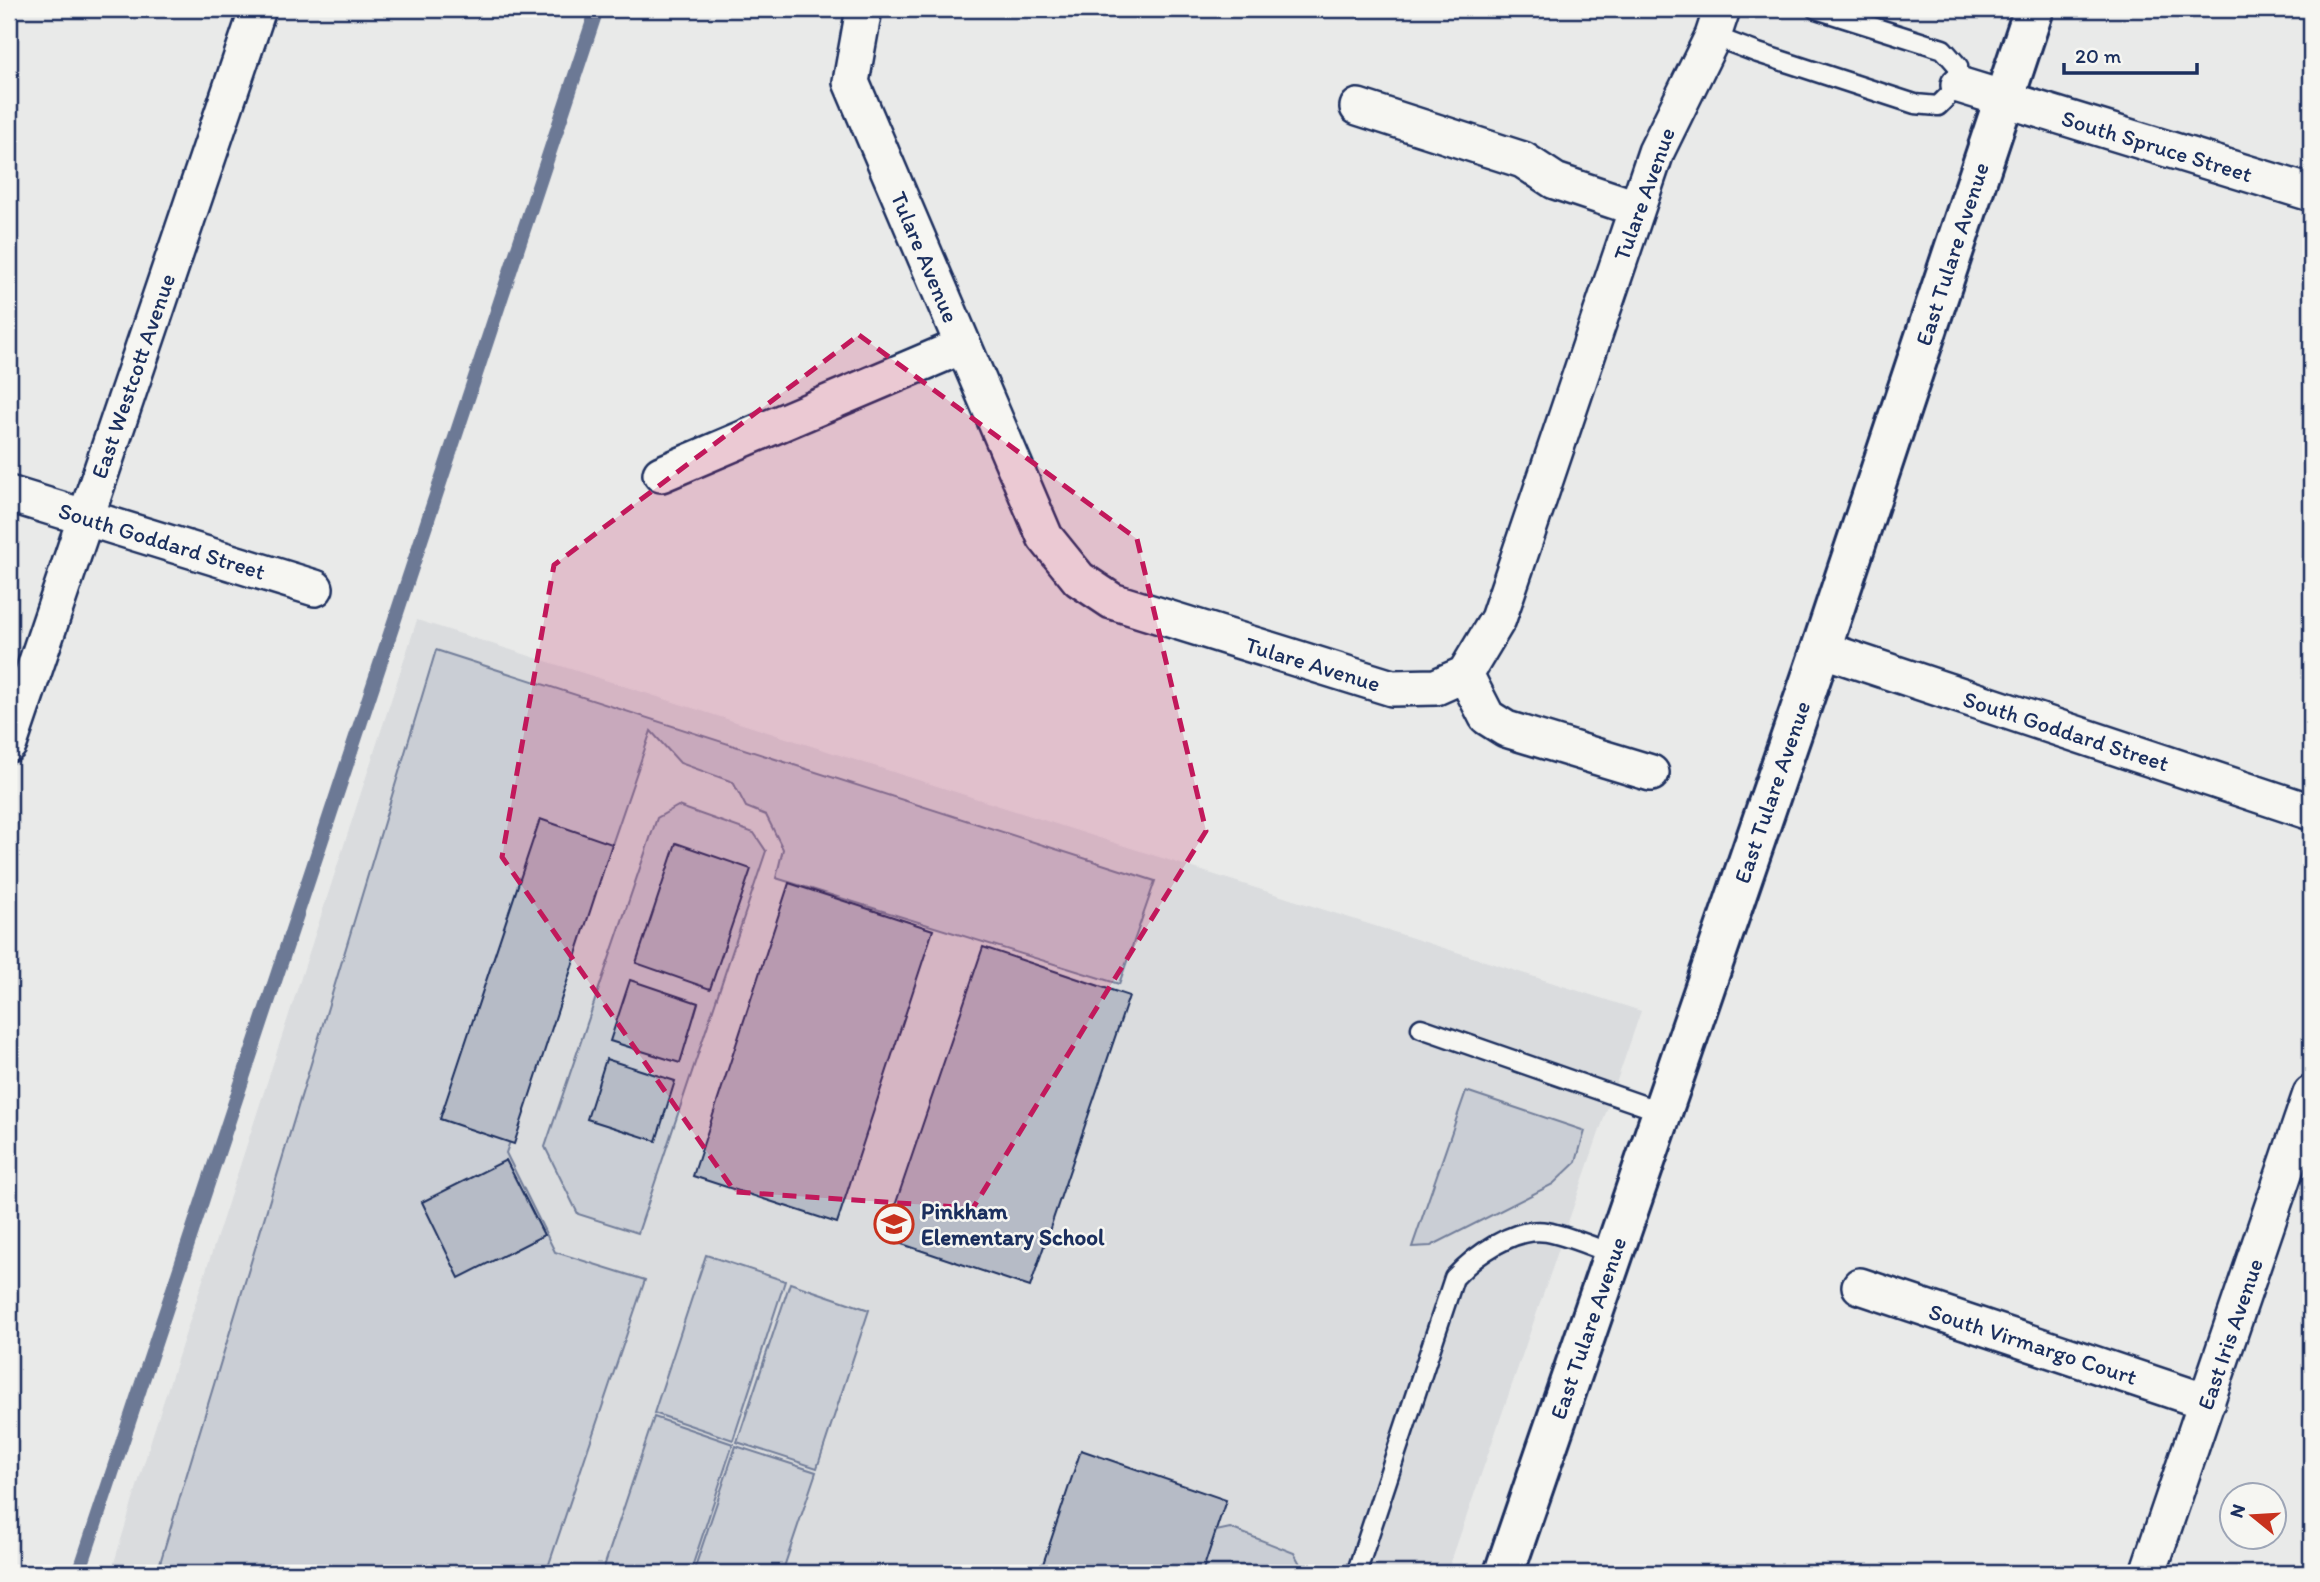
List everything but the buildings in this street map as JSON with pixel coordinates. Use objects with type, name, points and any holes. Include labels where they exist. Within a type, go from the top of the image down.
[{"type":"street","name":"East Westcott Avenue","points":[[9,744],[258,9]]},
{"type":"street","name":"Tulare Avenue","points":[[864,9],[851,82],[1045,537],[1079,579],[1112,601],[1392,688],[1436,687],[1465,674],[1498,619],[1656,152],[1717,22]]},
{"type":"street","name":"East Tulare Avenue","points":[[1504,1573],[1821,649],[2034,9]]},
{"type":"street","name":"South Spruce Street","points":[[1959,85],[2311,193]]},
{"type":"street","points":[[1359,107],[1523,160],[1555,181],[1636,208]]},
{"type":"street","points":[[661,474],[962,346]]},
{"type":"street","name":"South Goddard Street","points":[[9,494],[315,588]]},
{"type":"street","name":"South Goddard Street","points":[[1821,649],[2311,812]]},
{"type":"street","points":[[1465,674],[1487,718],[1506,729],[1651,773]]},
{"type":"street","name":"East Iris Avenue","points":[[2148,1573],[2311,1094]]},
{"type":"street","name":"South Virmargo Court","points":[[1860,1286],[2207,1402]]},
{"type":"lane","points":[[1717,22],[1758,53],[1915,104],[1938,106],[1959,85],[1958,66],[1943,50],[1816,9]]},
{"type":"lane","points":[[1421,1028],[1662,1112]]},
{"type":"lane","points":[[1360,1573],[1358,1568],[1454,1278],[1468,1262],[1485,1250],[1524,1233],[1546,1231],[1614,1254]]},
{"type":"highlighted area","points":[[859,335],[1137,539],[1206,831],[973,1208],[735,1192],[502,857],[554,565]]},
{"type":"shaded area","name":"Pinkham Elementary School","points":[[417,620],[1641,1011],[1447,1573],[111,1573],[152,1437]]},
{"type":"shaded area","points":[[436,650],[1155,881],[1119,984],[776,878],[783,849],[766,815],[746,807],[733,782],[680,763],[651,731],[506,1153],[555,1252],[645,1280],[546,1573],[157,1573]]},
{"type":"shaded area","points":[[678,806],[754,833],[766,851],[638,1233],[578,1214],[545,1147],[657,818]]},
{"type":"shaded area","points":[[1466,1091],[1585,1131],[1576,1162],[1553,1184],[1431,1246],[1412,1247]]},
{"type":"shaded area","points":[[706,1255],[785,1281],[733,1440],[654,1413]]},
{"type":"shaded area","points":[[790,1283],[869,1310],[817,1468],[737,1442]]},
{"type":"shaded area","points":[[654,1417],[733,1444],[690,1573],[602,1573]]},
{"type":"shaded area","points":[[736,1446],[816,1472],[782,1573],[693,1573]]},
{"type":"shaded area","points":[[1230,1528],[1294,1553],[1305,1573],[1201,1573],[1216,1531]]},
{"type":"waterway","points":[[79,1573],[597,9]]},
{"type":"place","name":"Pinkham Elementary School","points":[[894,1224]]}]
